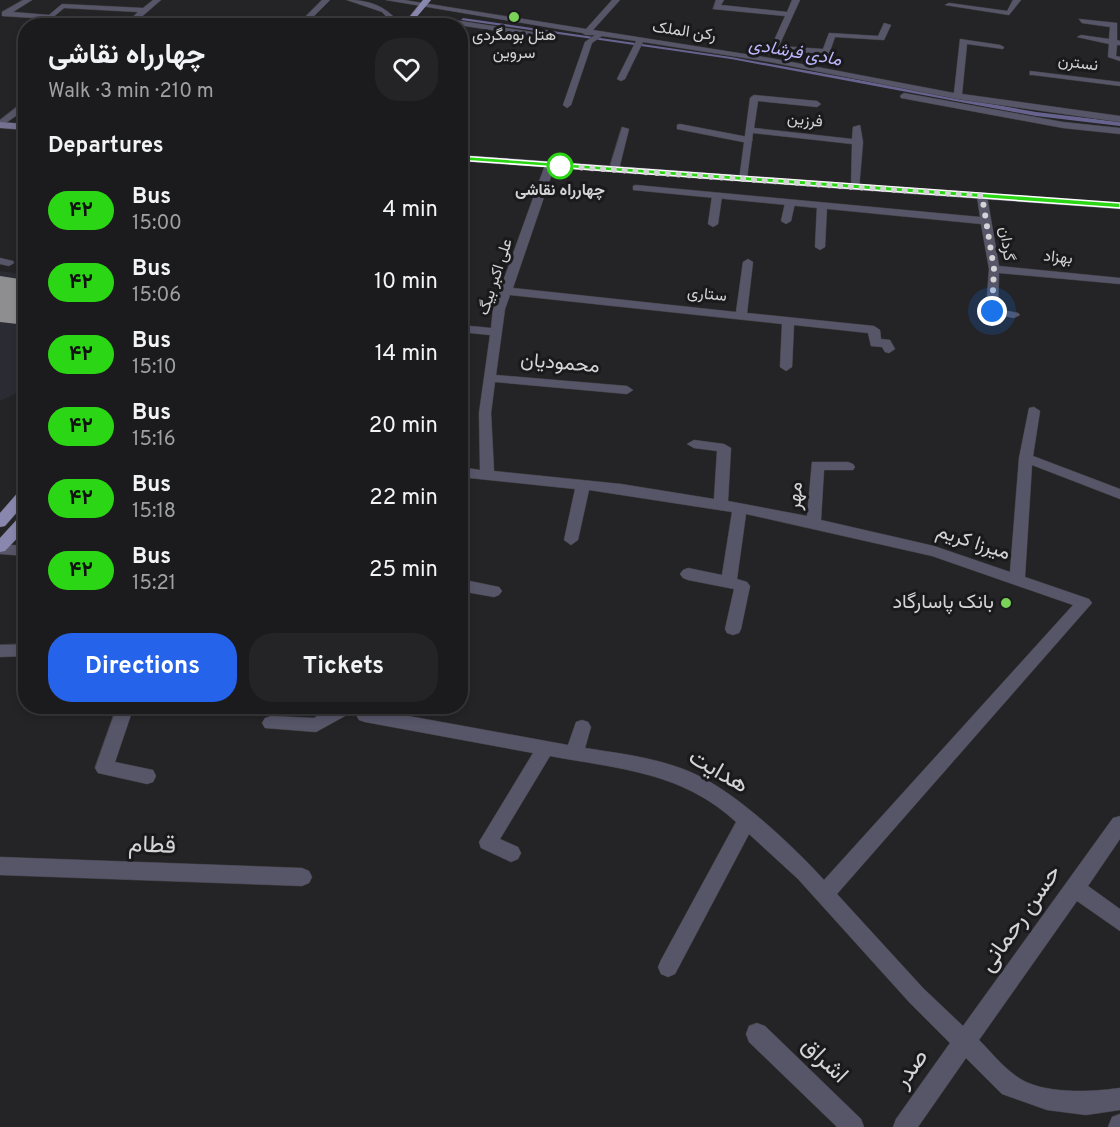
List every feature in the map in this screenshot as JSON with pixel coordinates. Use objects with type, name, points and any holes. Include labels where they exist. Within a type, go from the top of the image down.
[{"type":"main road","points":[[412,18],[424,3]]},
{"type":"main road","points":[[468,159],[1120,206]]},
{"type":"main road","points":[[0,522],[18,501]]},
{"type":"main road","points":[[0,548],[18,528]]},
{"type":"street","points":[[3,15],[28,0]]},
{"type":"street","points":[[136,18],[157,0]]},
{"type":"street","points":[[307,18],[326,0]]},
{"type":"street","points":[[351,0],[385,10],[392,18]]},
{"type":"street","name":"رکن الملک","points":[[390,0],[424,3],[586,33],[599,39],[712,51],[958,96],[1120,119]]},
{"type":"street","points":[[586,33],[616,0]]},
{"type":"street","points":[[720,0],[716,8],[790,14]]},
{"type":"street","points":[[770,60],[796,0]]},
{"type":"street","points":[[945,14],[948,2],[1009,13],[1017,0]]},
{"type":"street","points":[[3,15],[51,17],[62,6],[146,10]]},
{"type":"street","points":[[1082,21],[1113,25],[1117,31],[1112,57],[1120,59]]},
{"type":"street","points":[[468,25],[557,38]]},
{"type":"street","points":[[775,48],[825,52],[832,35],[880,38],[887,25]]},
{"type":"street","points":[[1081,38],[1116,42]]},
{"type":"street","name":"رکن الملک","points":[[578,41],[589,42],[599,39]]},
{"type":"street","points":[[958,96],[963,41],[1000,47]]},
{"type":"street","points":[[567,105],[589,42]]},
{"type":"street","points":[[621,78],[637,44]]},
{"type":"street","name":"رکن الملک","points":[[609,45],[637,44],[958,107],[1069,126],[1120,132]]},
{"type":"street","points":[[703,57],[712,51]]},
{"type":"street","name":"نسترن","points":[[1033,73],[1120,84]]},
{"type":"street","points":[[742,178],[754,98],[817,104]]},
{"type":"street","points":[[0,125],[18,110]]},
{"type":"street","points":[[1068,113],[1069,126]]},
{"type":"street","points":[[0,125],[18,127]]},
{"type":"street","name":"فرزین","points":[[680,127],[748,135],[858,142]]},
{"type":"street","points":[[856,187],[857,127]]},
{"type":"street","points":[[614,169],[625,129]]},
{"type":"street","name":"علی اکبر بیگ","points":[[487,474],[485,413],[499,309],[550,165]]},
{"type":"street","points":[[750,199],[754,179]]},
{"type":"street","points":[[636,188],[986,221]]},
{"type":"street","points":[[713,224],[717,196]]},
{"type":"street","name":"گردان","points":[[982,196],[994,269],[992,311],[1014,315]]},
{"type":"street","points":[[786,221],[790,203]]},
{"type":"street","points":[[820,247],[822,206]]},
{"type":"street","points":[[741,315],[748,262]]},
{"type":"street","name":"بهزاد","points":[[994,269],[1120,281]]},
{"type":"street","name":"ستاری","points":[[506,291],[874,330],[875,343],[886,343],[889,349]]},
{"type":"street","points":[[786,367],[788,320]]},
{"type":"street","points":[[468,329],[495,333]]},
{"type":"street","name":"محمودیان","points":[[490,378],[627,390]]},
{"type":"street","points":[[1017,580],[1026,458],[1034,411]]},
{"type":"street","points":[[694,444],[724,448],[721,505]]},
{"type":"street","points":[[1026,458],[1120,494]]},
{"type":"street","name":"مهر","points":[[814,523],[817,465],[848,467]]},
{"type":"street","name":"میرزا کریم","points":[[468,473],[583,485],[721,505],[814,523],[934,551],[1084,603],[824,894]]},
{"type":"street","points":[[571,540],[583,485]]},
{"type":"street","points":[[729,582],[740,508]]},
{"type":"street","points":[[0,548],[18,550]]},
{"type":"street","points":[[688,573],[742,586],[733,629]]},
{"type":"street","points":[[468,586],[494,591]]},
{"type":"street","points":[[0,651],[18,650]]},
{"type":"street","points":[[123,714],[104,768],[147,776]]},
{"type":"street","points":[[272,723],[316,725],[335,714]]},
{"type":"street","name":"هدایت","points":[[364,714],[655,768],[690,780],[725,800],[805,873],[916,995],[1010,1086],[1047,1100],[1086,1104],[1120,1099]]},
{"type":"street","points":[[574,753],[582,727]]},
{"type":"street","points":[[511,853],[488,842],[546,748]]},
{"type":"street","points":[[668,968],[747,820]]},
{"type":"street","name":"حسن رحمانی","points":[[964,1043],[1120,824]]},
{"type":"street","name":"قطام","points":[[0,866],[302,877]]},
{"type":"street","points":[[1075,888],[1120,921]]},
{"type":"street","name":"اشراق","points":[[756,1034],[853,1127]]},
{"type":"street","name":"صدر","points":[[904,1127],[964,1043]]},
{"type":"shaded area","points":[[0,271],[18,274],[18,392],[0,401]]},
{"type":"building","points":[[0,276],[18,279],[18,324],[0,322]]},
{"type":"waterway","name":"مادی فرشادی","points":[[468,20],[731,58],[1036,114],[1120,124]]},
{"type":"bus line","name":"۴۲","points":[[468,159],[1120,206]]},
{"type":"place","name":"هتل بومگردی سروین","points":[[514,17]]},
{"type":"place","name":"چهارراه نقاشی","points":[[560,166]]},
{"type":"place","name":"بانک پاسارگاد","points":[[1006,603]]},
{"type":"route","points":[[560,166],[982,196],[994,269],[992,311]]}]
